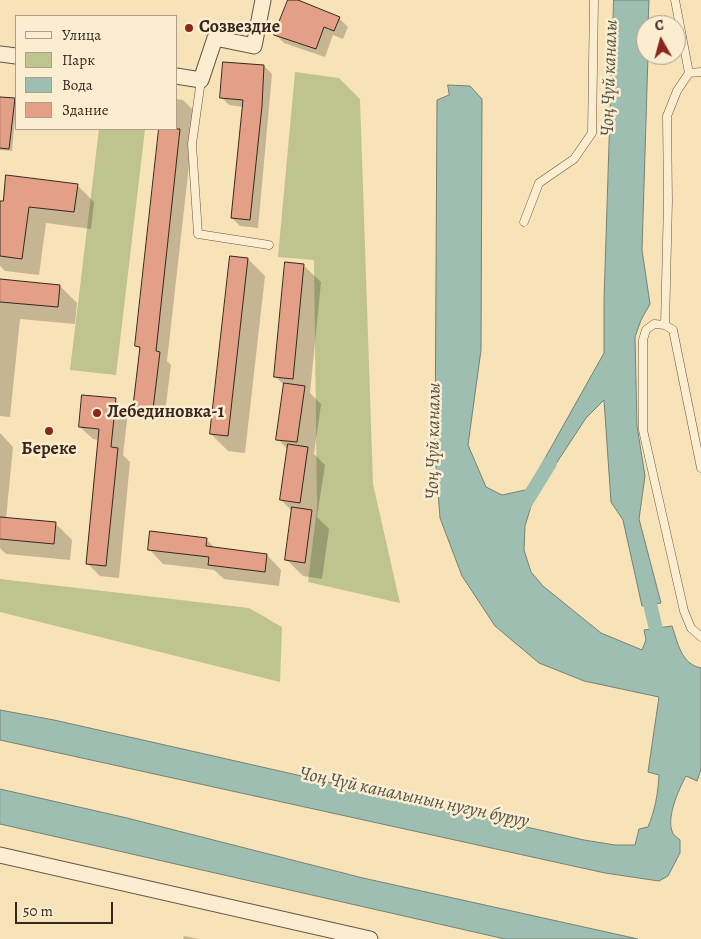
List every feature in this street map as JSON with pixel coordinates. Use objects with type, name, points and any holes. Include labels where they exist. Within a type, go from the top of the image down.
[{"type":"street","points":[[178,76],[201,80],[215,38],[254,46],[263,0]]},
{"type":"street","points":[[0,54],[15,56]]},
{"type":"street","points":[[0,855],[370,939]]},
{"type":"lane","points":[[524,222],[539,183],[574,159],[592,133],[594,0]]},
{"type":"lane","points":[[665,325],[668,201],[667,116],[677,91],[689,73],[675,0]]},
{"type":"lane","points":[[689,73],[701,72]]},
{"type":"lane","points":[[201,80],[192,144],[198,234],[269,244]]},
{"type":"lane","points":[[701,468],[673,330],[665,325],[654,324],[646,330],[643,340],[643,430],[684,611],[691,628],[701,637]]},
{"type":"green space","points":[[295,72],[339,78],[360,99],[373,484],[400,603],[308,582],[317,507],[314,260],[278,257]]},
{"type":"green space","points":[[99,130],[145,130],[116,375],[70,370]]},
{"type":"green space","points":[[0,579],[249,608],[282,627],[280,682],[0,612]]},
{"type":"water","points":[[614,0],[649,0],[648,15],[636,15],[636,65],[648,65],[642,250],[650,304],[641,320],[635,337],[637,426],[645,476],[639,519],[661,603],[642,606],[623,520],[611,502],[604,400],[586,418],[544,482],[535,476],[604,353]]},
{"type":"water","points":[[448,85],[470,86],[482,99],[481,350],[468,445],[486,487],[502,495],[530,489],[535,493],[525,526],[524,550],[531,572],[543,586],[601,633],[642,650],[646,640],[644,630],[672,626],[681,652],[694,666],[701,668],[701,769],[697,781],[686,776],[676,797],[671,829],[680,840],[680,853],[668,876],[659,881],[605,873],[0,740],[0,710],[54,720],[584,840],[615,845],[635,845],[639,829],[648,827],[659,782],[659,775],[648,772],[659,697],[584,681],[539,663],[495,626],[462,576],[440,518],[435,454],[437,100],[449,95]]},
{"type":"water","points":[[0,789],[127,818],[363,878],[638,939],[505,939],[0,824]]},
{"type":"building","points":[[288,0],[298,0],[340,17],[334,31],[324,27],[316,49],[274,35]]},
{"type":"building","points":[[223,62],[264,65],[262,106],[250,220],[231,218],[243,100],[220,98]]},
{"type":"building","points":[[0,97],[15,98],[9,149],[0,148]]},
{"type":"building","points":[[180,129],[156,351],[160,352],[153,409],[133,406],[140,347],[135,346],[159,130]]},
{"type":"building","points":[[6,175],[78,184],[74,212],[29,207],[22,259],[0,256],[0,201],[3,201]]},
{"type":"building","points":[[230,256],[248,258],[228,436],[210,434]]},
{"type":"building","points":[[285,262],[304,264],[293,379],[274,377]]},
{"type":"building","points":[[0,279],[60,285],[58,307],[0,302]]},
{"type":"building","points":[[284,383],[305,386],[297,442],[276,440]]},
{"type":"building","points":[[82,395],[116,398],[111,447],[118,448],[106,566],[86,564],[99,429],[79,427]]},
{"type":"building","points":[[288,444],[308,447],[300,503],[280,500]]},
{"type":"building","points":[[292,507],[312,510],[305,563],[285,560]]},
{"type":"building","points":[[0,517],[56,522],[54,544],[0,539]]},
{"type":"building","points":[[150,531],[207,538],[206,546],[267,554],[265,572],[208,565],[209,557],[148,550]]},
{"type":"waterway","points":[[523,507],[550,463]]},
{"type":"waterway","name":"Чоң Чүй каналы","points":[[646,587],[660,646]]},
{"type":"place","name":"Созвездие","points":[[189,28]]},
{"type":"place","name":"Лебединовка-1","points":[[97,413]]},
{"type":"place","name":"Береке","points":[[49,431]]},
{"type":"water label","name":"Чоң Чүй каналынын нугун буруу","points":[[414,798]]}]
